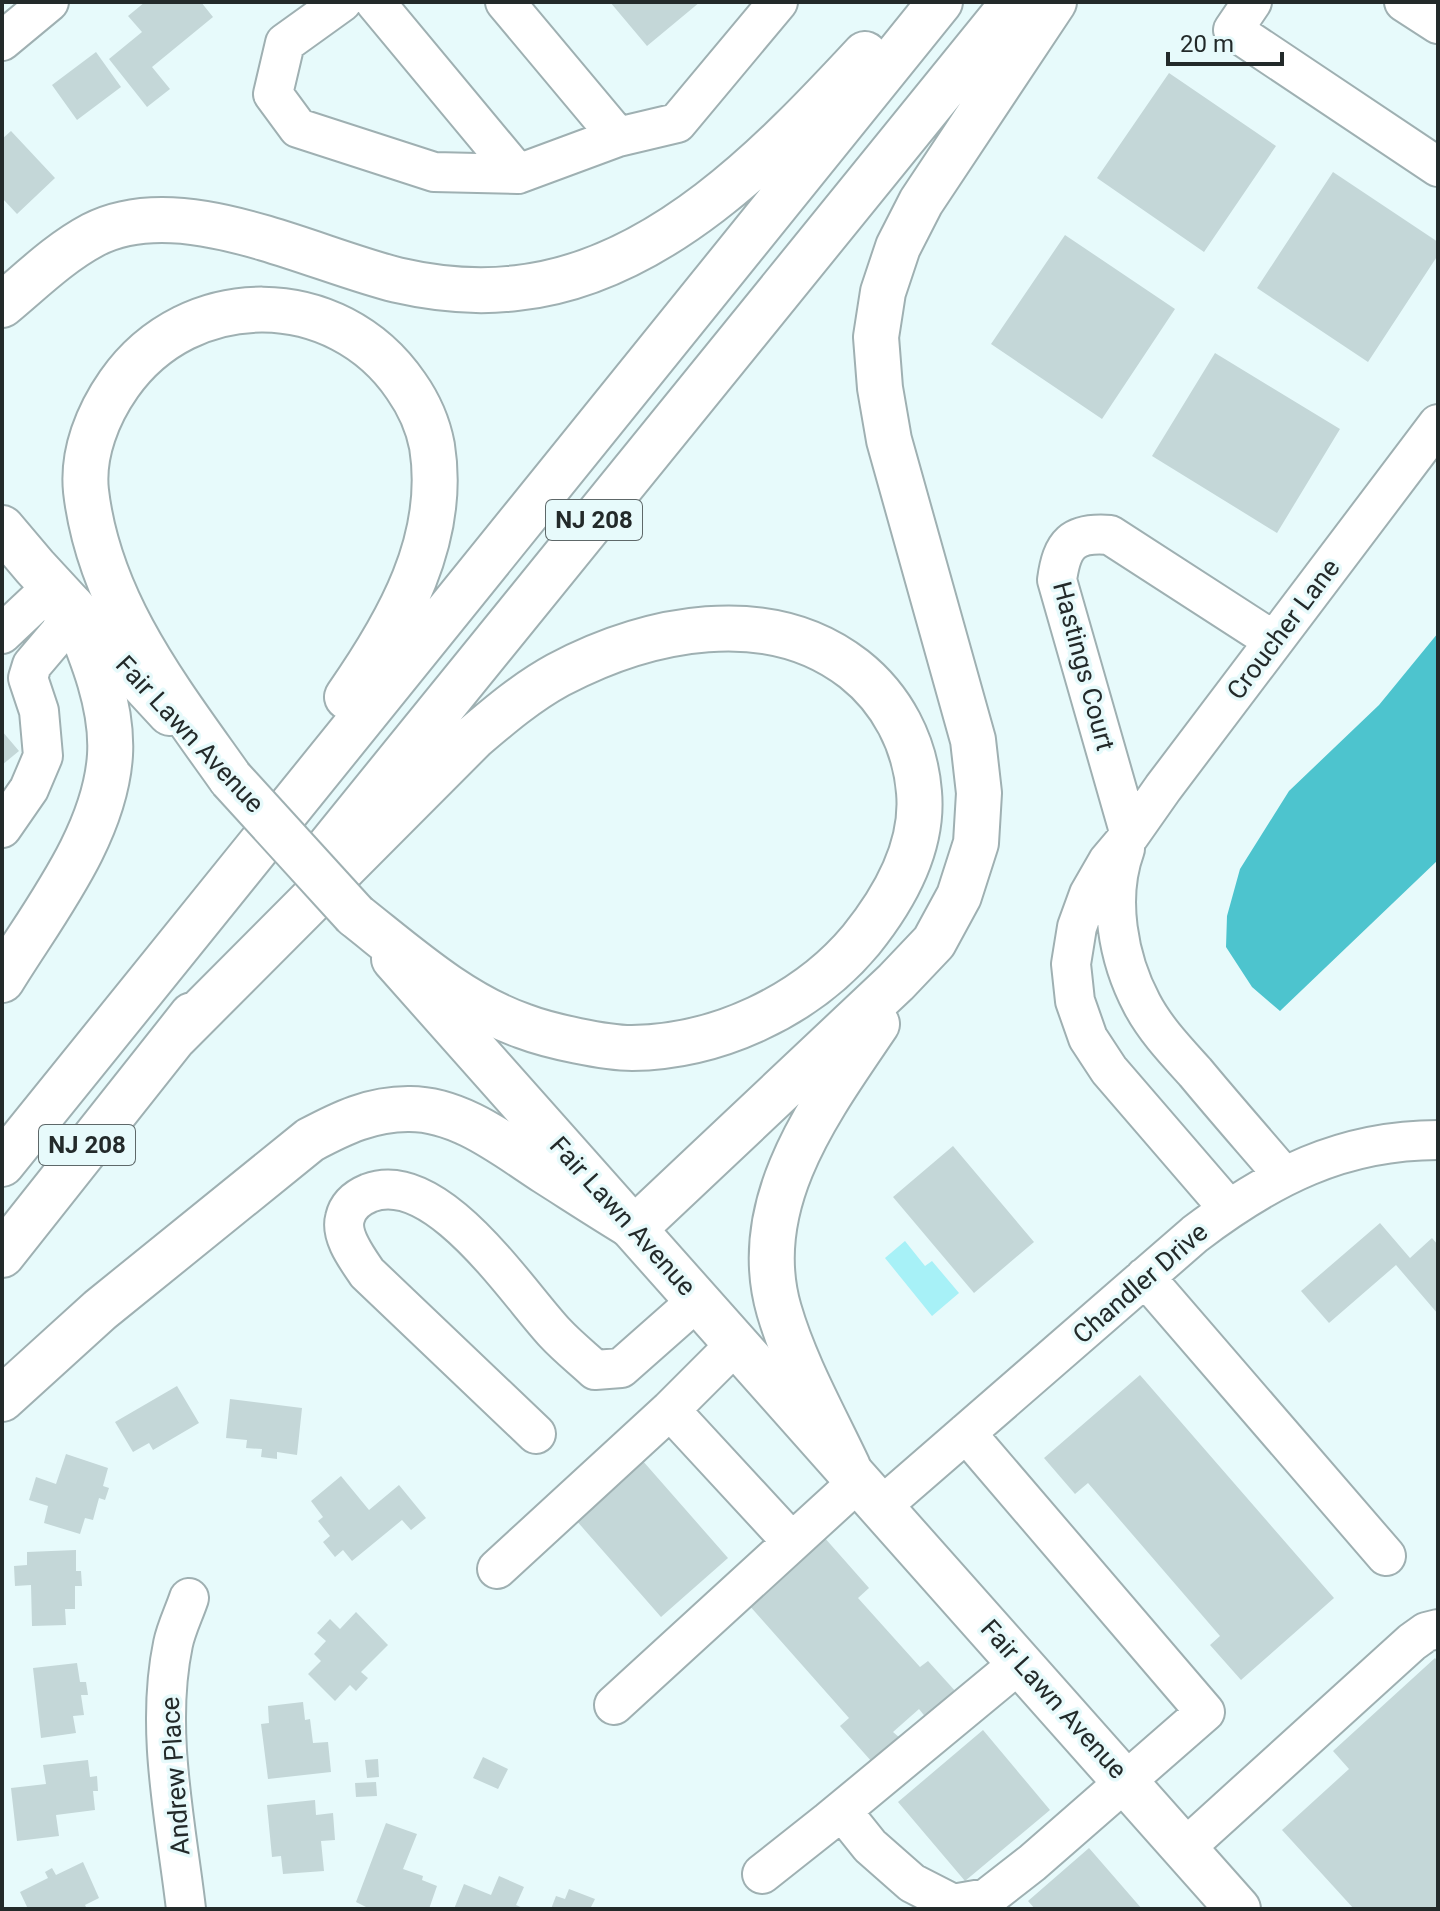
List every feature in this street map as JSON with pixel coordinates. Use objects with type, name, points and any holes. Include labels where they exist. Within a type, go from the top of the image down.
[{"type":"main road","points":[[2,305],[59,257],[95,234],[137,221],[180,219],[219,226],[394,279],[436,288],[519,288],[587,270],[642,246],[729,189],[775,148],[913,2]]},
{"type":"main road","name":"NJ 208","points":[[2,1164],[940,2]]},
{"type":"main road","name":"NJ 208","points":[[2,1255],[1014,2]]},
{"type":"main road","points":[[863,1484],[796,1356],[778,1308],[771,1259],[778,1206],[793,1161],[814,1118],[934,942],[959,896],[976,843],[979,793],[973,740],[889,440],[880,388],[876,337],[883,292],[898,247],[921,202],[1054,2]]},
{"type":"main road","points":[[130,1004],[370,663],[396,620],[416,578],[428,533],[434,487],[432,445],[409,390],[391,364],[356,335],[316,318],[276,310],[236,310],[194,321],[160,341],[129,369],[104,404],[88,458],[86,488],[110,588],[132,633],[159,677],[231,779]]},
{"type":"main road","name":"Fair Lawn Avenue","points":[[2,528],[355,915],[1238,1909]]},
{"type":"main road","points":[[2,980],[73,865],[92,828],[104,792],[110,753],[99,678],[62,597]]},
{"type":"main road","points":[[175,1037],[474,737],[516,702],[557,676],[598,656],[655,637],[709,629],[757,629],[802,640],[837,656],[871,682],[895,715],[912,751],[919,794],[915,835],[905,871],[882,913],[851,951],[814,983],[775,1011],[730,1030],[676,1044],[629,1048],[524,1026],[474,1002],[429,973],[355,915]]},
{"type":"main road","points":[[2,1399],[100,1310],[310,1140],[341,1123],[376,1111],[411,1108],[444,1114],[464,1123],[635,1228],[896,982],[934,942]]},
{"type":"street","points":[[2,41],[49,2]]},
{"type":"street","points":[[342,2],[285,43],[273,94],[298,128],[434,172],[518,174],[618,137],[677,123],[778,2]]},
{"type":"street","points":[[375,2],[518,174]]},
{"type":"street","points":[[505,2],[618,137]]},
{"type":"street","points":[[1252,2],[1233,30],[1438,167]]},
{"type":"street","points":[[1404,2],[1438,24]]},
{"type":"street","name":"Croucher Lane","points":[[1228,1208],[1109,1070],[1088,1038],[1075,1001],[1071,964],[1077,927],[1089,894],[1108,861],[1438,424]]},
{"type":"street","name":"Hastings Court","points":[[1130,835],[1057,580],[1060,558],[1070,543],[1088,533],[1110,535],[1274,641]]},
{"type":"street","points":[[2,634],[62,597]]},
{"type":"street","points":[[2,828],[29,789],[43,756],[39,711],[28,678],[32,665],[60,632],[62,597]]},
{"type":"street","name":"Croucher Lane","points":[[1130,835],[1119,865],[1116,899],[1119,936],[1127,973],[1143,1007],[1168,1041],[1283,1175]]},
{"type":"street","name":"Chandler Drive","points":[[614,1705],[792,1542],[863,1484],[966,1433],[1228,1208],[1283,1175],[1326,1158],[1367,1146],[1408,1140],[1438,1140]]},
{"type":"street","points":[[536,1434],[367,1273],[350,1246],[343,1223],[347,1208],[356,1200],[372,1192],[393,1189],[424,1200],[466,1228],[556,1334],[595,1370],[621,1368],[698,1300]]},
{"type":"street","points":[[1145,1277],[1386,1556]]},
{"type":"street","points":[[497,1569],[670,1410],[737,1343]]},
{"type":"street","points":[[670,1410],[792,1542]]},
{"type":"street","points":[[842,1811],[870,1846],[912,1883],[953,1904],[987,1898],[1032,1863],[1205,1712],[966,1433]]},
{"type":"street","name":"Andrew Place","points":[[186,1909],[167,1740],[167,1714],[173,1642],[189,1598]]},
{"type":"street","points":[[1185,1848],[1412,1642],[1426,1632],[1438,1629]]},
{"type":"street","points":[[762,1874],[1021,1662]]},
{"type":"shaded area","points":[[1438,633],[1438,860],[1280,1011],[1252,987],[1226,947],[1227,916],[1240,869],[1289,791],[1379,705]]},
{"type":"shaded area","points":[[905,1241],[925,1266],[932,1261],[959,1293],[932,1316],[885,1258]]},
{"type":"building","points":[[145,2],[201,2],[213,17],[152,67],[170,89],[147,107],[109,59],[142,32],[128,16]]},
{"type":"building","points":[[610,2],[700,2],[647,46]]},
{"type":"building","points":[[96,52],[121,87],[77,120],[52,85]]},
{"type":"building","points":[[1169,73],[1276,146],[1204,252],[1097,178]]},
{"type":"building","points":[[11,131],[55,178],[17,214],[2,198],[2,139]]},
{"type":"building","points":[[1333,172],[1438,242],[1438,255],[1368,362],[1257,288]]},
{"type":"building","points":[[1065,235],[1175,309],[1102,419],[991,344]]},
{"type":"building","points":[[1215,353],[1340,429],[1277,533],[1152,456]]},
{"type":"building","points":[[2,731],[19,751],[2,765]]},
{"type":"building","points":[[953,1146],[1034,1242],[974,1293],[893,1197]]},
{"type":"building","points":[[1380,1223],[1410,1258],[1432,1238],[1438,1245],[1438,1314],[1396,1265],[1329,1323],[1301,1291]]},
{"type":"building","points":[[1140,1375],[1334,1598],[1241,1680],[1210,1645],[1220,1636],[1088,1483],[1075,1494],[1044,1458]]},
{"type":"building","points":[[177,1386],[199,1423],[153,1450],[149,1443],[133,1452],[115,1422]]},
{"type":"building","points":[[230,1399],[302,1408],[297,1455],[277,1452],[277,1459],[261,1457],[262,1449],[246,1448],[247,1440],[226,1438]]},
{"type":"building","points":[[635,1452],[728,1558],[661,1617],[568,1511]]},
{"type":"building","points":[[66,1454],[108,1468],[103,1486],[109,1488],[105,1500],[99,1498],[93,1520],[85,1518],[80,1534],[44,1523],[48,1506],[29,1500],[36,1477],[56,1484]]},
{"type":"building","points":[[341,1476],[369,1510],[399,1485],[426,1518],[411,1530],[402,1520],[352,1561],[343,1550],[335,1557],[323,1542],[330,1536],[318,1521],[323,1517],[311,1501]]},
{"type":"building","points":[[816,1528],[869,1588],[858,1598],[920,1667],[928,1661],[957,1693],[927,1719],[919,1709],[893,1732],[900,1738],[872,1762],[840,1726],[849,1718],[740,1595]]},
{"type":"building","points":[[76,1550],[76,1571],[81,1571],[82,1586],[75,1586],[75,1609],[65,1609],[66,1625],[32,1626],[31,1585],[15,1586],[14,1566],[27,1565],[27,1552]]},
{"type":"building","points":[[356,1612],[388,1645],[361,1672],[368,1678],[356,1691],[350,1685],[335,1701],[308,1674],[321,1661],[314,1654],[326,1641],[317,1633],[330,1619],[340,1629]]},
{"type":"building","points":[[1435,1658],[1438,1662],[1438,1909],[1354,1909],[1282,1830],[1349,1769],[1333,1751]]},
{"type":"building","points":[[77,1663],[80,1682],[86,1682],[88,1695],[81,1695],[84,1715],[73,1716],[76,1733],[41,1738],[33,1668]]},
{"type":"building","points":[[303,1702],[305,1720],[310,1719],[313,1743],[328,1742],[331,1772],[268,1779],[261,1724],[269,1723],[268,1706]]},
{"type":"building","points":[[983,1730],[1050,1810],[965,1881],[898,1802]]},
{"type":"building","points":[[483,1757],[508,1769],[498,1789],[473,1778]]},
{"type":"building","points":[[378,1759],[379,1777],[367,1778],[365,1760]]},
{"type":"building","points":[[88,1760],[90,1777],[97,1776],[98,1791],[93,1791],[95,1810],[56,1815],[59,1836],[17,1841],[11,1788],[46,1784],[43,1765]]},
{"type":"building","points":[[376,1782],[377,1796],[356,1797],[355,1783]]},
{"type":"building","points":[[315,1800],[316,1815],[333,1813],[335,1840],[321,1841],[324,1871],[283,1874],[281,1856],[272,1857],[267,1805]]},
{"type":"building","points":[[386,1823],[417,1834],[403,1869],[423,1876],[422,1880],[437,1886],[429,1909],[370,1909],[356,1902]]},
{"type":"building","points":[[1089,1848],[1142,1909],[1035,1909],[1028,1901]]},
{"type":"building","points":[[83,1862],[99,1898],[85,1905],[87,1909],[28,1909],[20,1892],[48,1878],[45,1872],[52,1868],[56,1875]]},
{"type":"building","points":[[499,1876],[524,1887],[516,1905],[525,1909],[454,1909],[464,1884],[491,1895]]},
{"type":"building","points":[[569,1889],[595,1899],[590,1909],[551,1909],[556,1896],[565,1899]]}]
